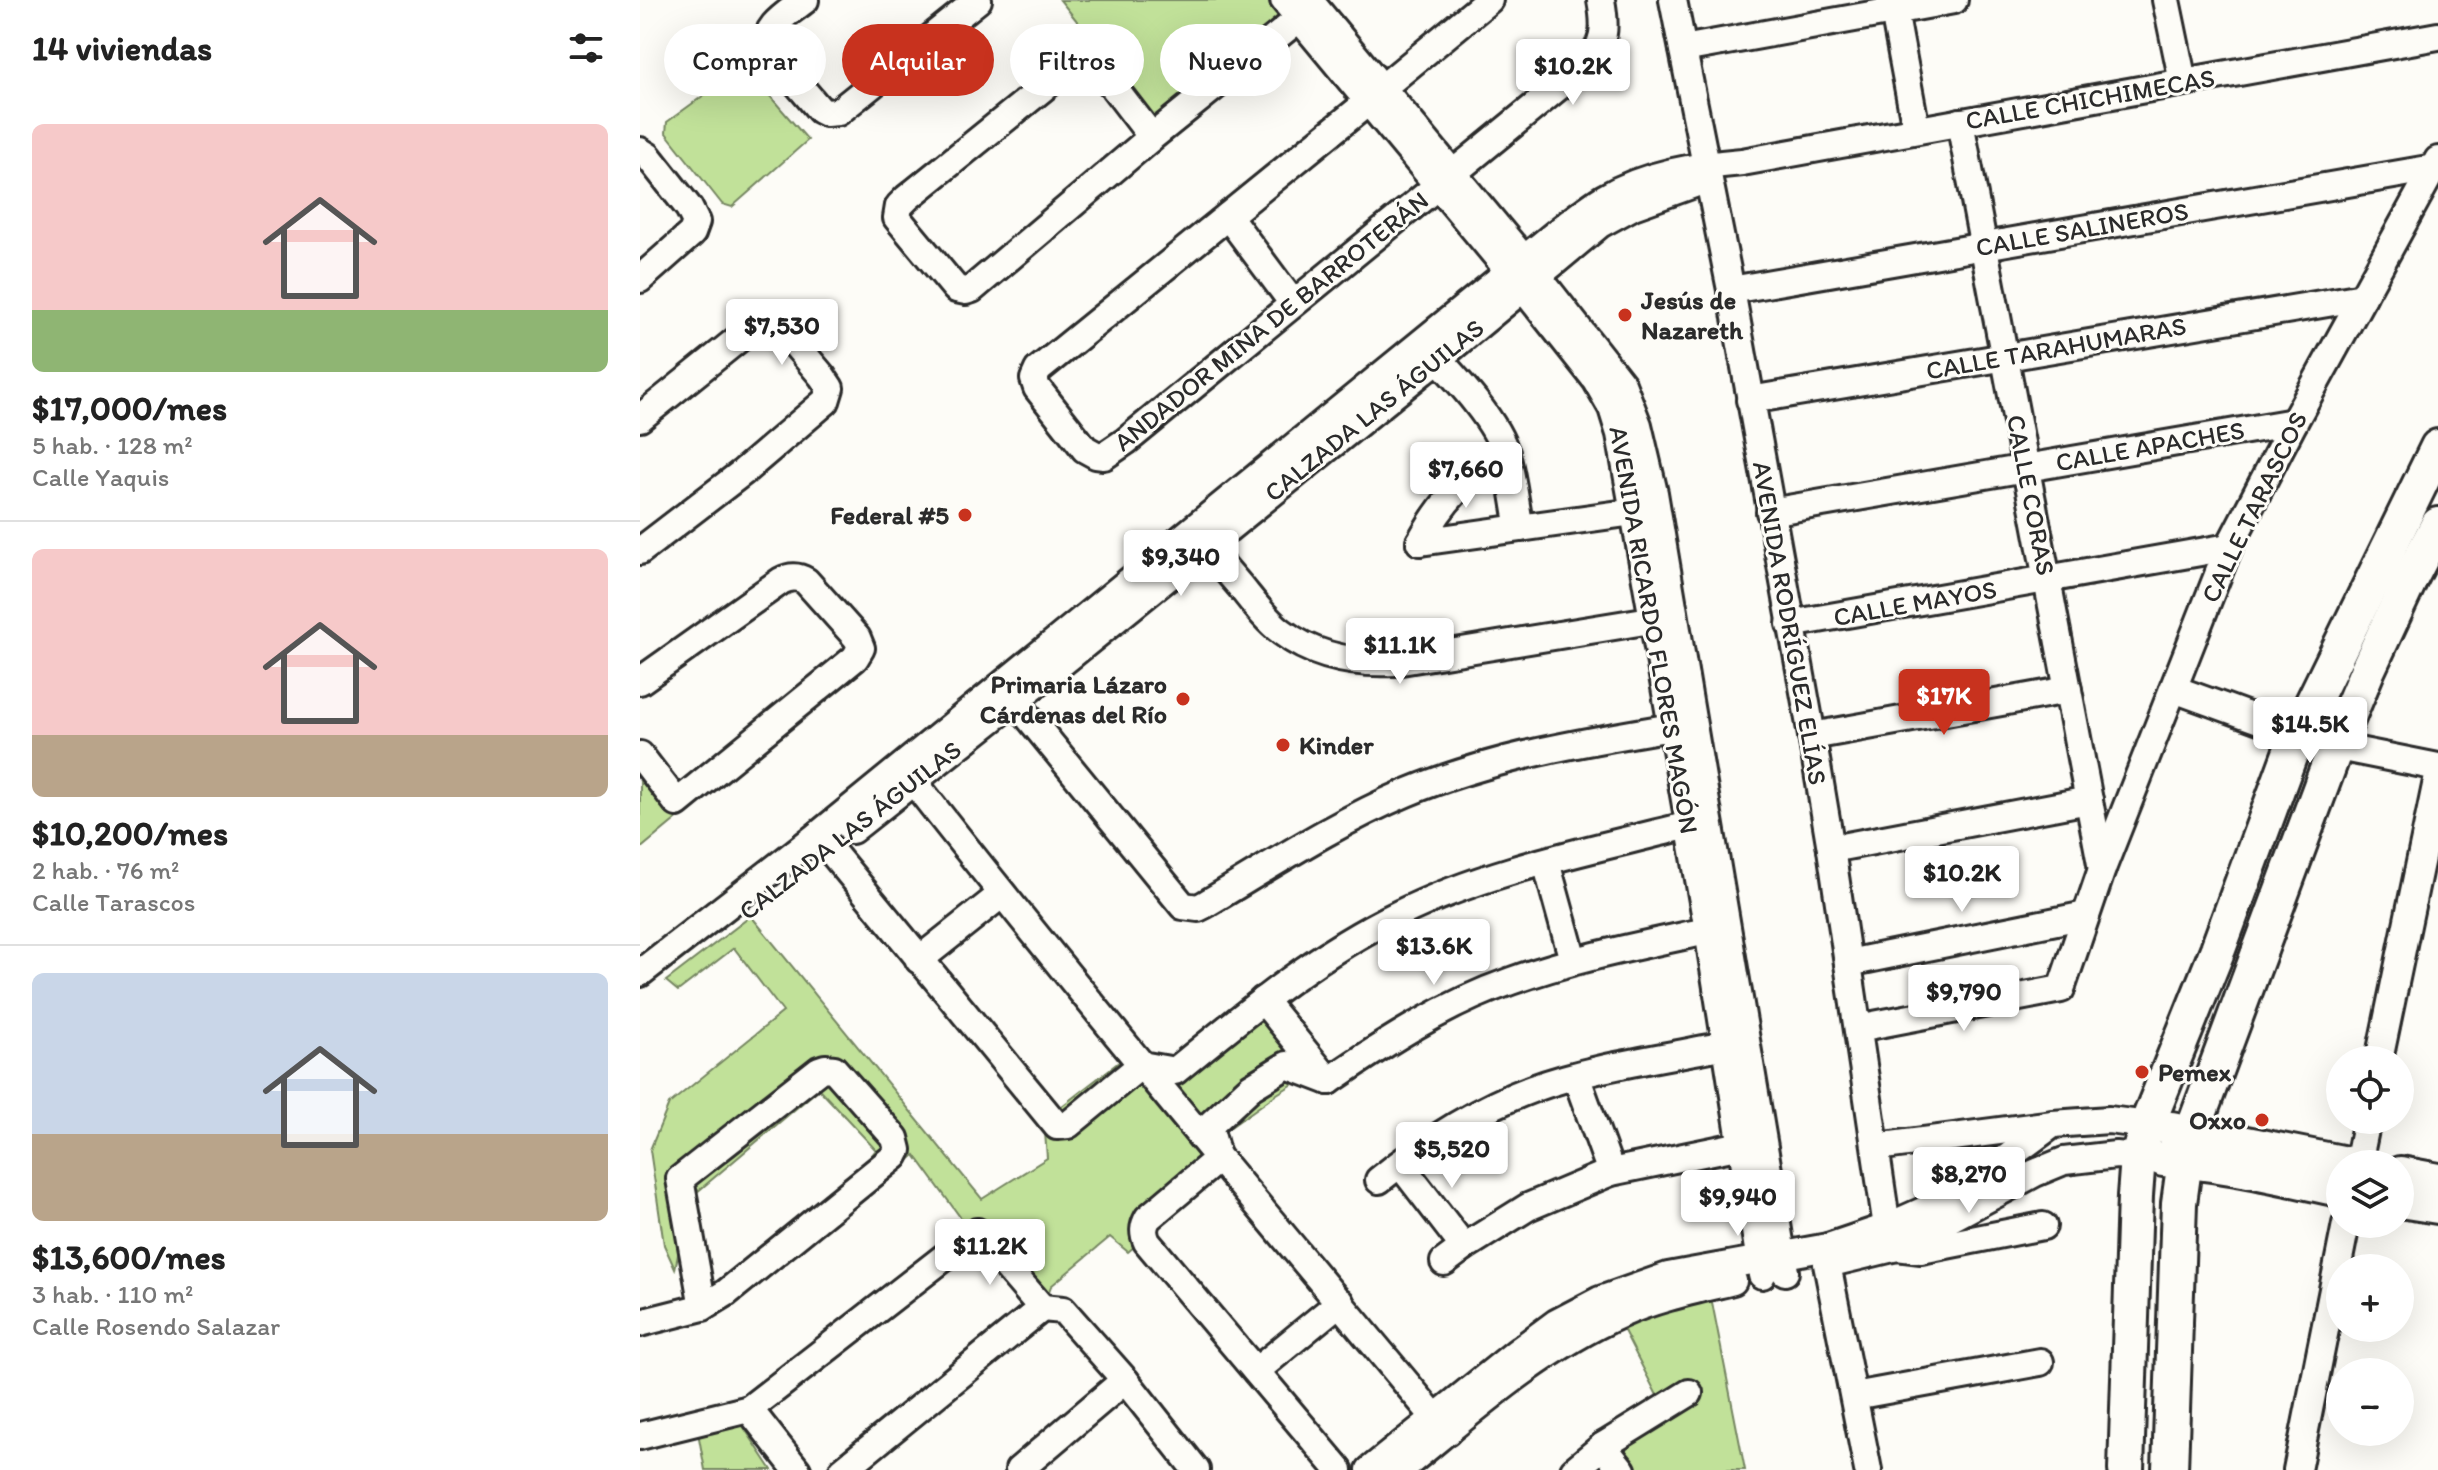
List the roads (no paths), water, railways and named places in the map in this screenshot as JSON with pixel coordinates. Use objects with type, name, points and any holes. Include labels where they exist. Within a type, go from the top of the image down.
[{"type":"main road","points":[[2126,1470],[2135,1196],[2138,1157],[2147,1125],[2218,949],[2297,735],[2435,461]]},
{"type":"main road","points":[[2410,579],[2417,554],[2438,510]]},
{"type":"main road","points":[[2170,1470],[2179,1203],[2189,1147],[2336,746],[2368,669],[2438,525]]},
{"type":"main road","points":[[2147,1125],[2189,1147],[2326,1185]]},
{"type":"main road","points":[[2138,1157],[2189,1147],[2326,1162]]},
{"type":"main road","points":[[2414,1177],[2438,1181]]},
{"type":"main road","points":[[2414,1202],[2438,1206]]},
{"type":"street","points":[[805,0],[769,29],[766,42],[768,49],[820,110],[826,113],[838,112],[978,0]]},
{"type":"street","points":[[1292,302],[1228,216],[1489,0]]},
{"type":"street","name":"ANDADOR MINA DE BARROTERÁN","points":[[1228,216],[1035,374],[1037,388],[1085,449],[1104,456],[1126,441],[1594,57],[1604,36],[1601,0]]},
{"type":"street","name":"AVENIDA RODRÍGUEZ ELÍAS","points":[[1673,0],[1731,290],[1812,736],[1892,1237]]},
{"type":"street","points":[[1683,49],[1893,5],[1954,0]]},
{"type":"street","points":[[2166,0],[2183,82]]},
{"type":"street","points":[[1152,137],[1096,64],[1082,59],[907,198],[899,206],[897,218],[956,289],[966,291],[976,286],[1152,137],[1306,5]]},
{"type":"street","name":"AVENIDA RICARDO FLORES MAGÓN","points":[[1306,5],[1375,95],[1523,274],[1622,384],[1631,404],[1654,493],[1664,618],[1772,1266]]},
{"type":"street","points":[[1893,5],[1916,129]]},
{"type":"street","name":"CALLE CHICHIMECAS","points":[[1708,172],[1742,162],[1916,129],[2438,36]]},
{"type":"street","name":"CALLE CORAS","points":[[1960,122],[2102,869]]},
{"type":"street","points":[[640,151],[648,156],[689,208],[696,222],[692,233],[640,279]]},
{"type":"street","name":"CALLE SALINEROS","points":[[1731,290],[2436,164]]},
{"type":"street","name":"CALLE TARASCOS","points":[[1858,1028],[2061,989],[2102,869],[2229,547],[2436,164]]},
{"type":"street","name":"CALZADA LAS ÁGUILAS","points":[[640,994],[823,842],[1431,351],[1523,274],[1603,199],[1654,177],[1708,172]]},
{"type":"street","name":"AVENIDA RICARDO FLORES MAGÓN","points":[[1523,274],[1612,408],[1620,434],[1634,512],[1664,618]]},
{"type":"street","name":"CALLE TARAHUMARAS","points":[[1750,400],[2363,297]]},
{"type":"street","points":[[640,418],[763,319],[779,325],[830,388],[826,401],[743,472],[640,551]]},
{"type":"street","points":[[1431,351],[1497,433],[1506,453],[1520,528]]},
{"type":"street","name":"CALLE APACHES","points":[[1770,512],[2294,422]]},
{"type":"street","points":[[1506,453],[1480,468],[1456,489],[1436,514],[1420,542],[1634,512]]},
{"type":"street","points":[[1200,538],[1262,613],[1283,633],[1337,659],[1395,662],[1664,618]]},
{"type":"street","name":"CALLE MAYOS","points":[[1790,624],[2229,547]]},
{"type":"street","points":[[640,681],[791,577],[806,581],[857,638],[861,648],[855,658],[677,803],[640,755]]},
{"type":"street","points":[[2174,689],[2297,735],[2438,767]]},
{"type":"street","points":[[1812,736],[2068,690]]},
{"type":"street","points":[[1008,693],[1183,906],[1190,908],[1204,905],[1330,830],[1420,788],[1477,767],[1542,750],[1683,725]]},
{"type":"street","name":"CALZADA LAS ÁGUILAS","points":[[640,973],[823,842],[914,782],[1008,693]]},
{"type":"street","name":"AVENIDA RICARDO FLORES MAGÓN","points":[[1683,725],[1689,825],[1718,928],[1725,1045],[1752,1143]]},
{"type":"street","points":[[2382,1046],[2438,776]]},
{"type":"street","points":[[914,782],[1218,1159],[1441,1424]]},
{"type":"street","points":[[1831,849],[2089,800]]},
{"type":"street","points":[[823,842],[1057,1126],[1068,1125],[1141,1065],[1175,1071],[1263,1000],[1329,953],[1399,914],[1473,883],[1689,825]]},
{"type":"street","points":[[1546,862],[1573,960]]},
{"type":"street","points":[[919,960],[1002,894]]},
{"type":"street","points":[[1848,963],[2086,915]]},
{"type":"street","points":[[1329,1081],[1385,1042],[1445,1009],[1508,982],[1573,960],[1718,928]]},
{"type":"street","points":[[1263,1000],[1329,1081]]},
{"type":"street","points":[[1379,1180],[1444,1132],[1488,1107],[1534,1088],[1576,1076],[1725,1045]]},
{"type":"street","points":[[1218,1159],[1209,1126],[1251,1087],[1287,1065],[1329,1081]]},
{"type":"street","points":[[640,1323],[703,1307],[741,1282],[890,1162],[898,1150],[895,1138],[834,1069],[819,1070],[680,1179],[703,1307]]},
{"type":"street","points":[[1576,1076],[1611,1172]]},
{"type":"street","points":[[1876,1147],[2053,1124],[2109,1120],[2147,1125]]},
{"type":"street","points":[[1892,1237],[2053,1124]]},
{"type":"street","points":[[1400,1164],[1454,1255],[1528,1207],[1611,1172],[1752,1143]]},
{"type":"street","points":[[1370,1470],[1589,1330],[1623,1313],[1772,1266],[1827,1256],[1892,1237],[2064,1161],[2116,1155],[2138,1157]]},
{"type":"street","points":[[1218,1159],[1148,1218],[1143,1231],[1147,1242],[1339,1470]]},
{"type":"street","points":[[1892,1237],[1921,1250],[2043,1226]]},
{"type":"street","points":[[640,1436],[749,1409],[977,1232],[1042,1308],[1063,1310],[1125,1380],[1196,1470]]},
{"type":"street","points":[[2297,1470],[2343,1238]]},
{"type":"street","points":[[1827,1256],[1868,1470]]},
{"type":"street","points":[[1256,1371],[1340,1302]]},
{"type":"street","points":[[843,1470],[1042,1308]]},
{"type":"street","points":[[1854,1396],[2040,1362]]},
{"type":"street","points":[[1019,1470],[1125,1380]]},
{"type":"street","points":[[1574,1470],[1603,1446],[1689,1393]]},
{"type":"street","points":[[749,1409],[797,1470]]},
{"type":"street","points":[[1400,1470],[1441,1424]]},
{"type":"street","points":[[1603,1446],[1622,1470]]},
{"type":"place","name":"Jesús de Nazareth","points":[[1625,315]]},
{"type":"place","name":"Federal #5","points":[[965,515]]},
{"type":"place","name":"Primaria Lázaro Cárdenas del Río","points":[[1183,699]]},
{"type":"place","name":"Kinder","points":[[1283,745]]},
{"type":"place","name":"Pemex","points":[[2142,1072]]},
{"type":"place","name":"Oxxo","points":[[2262,1120]]}]
